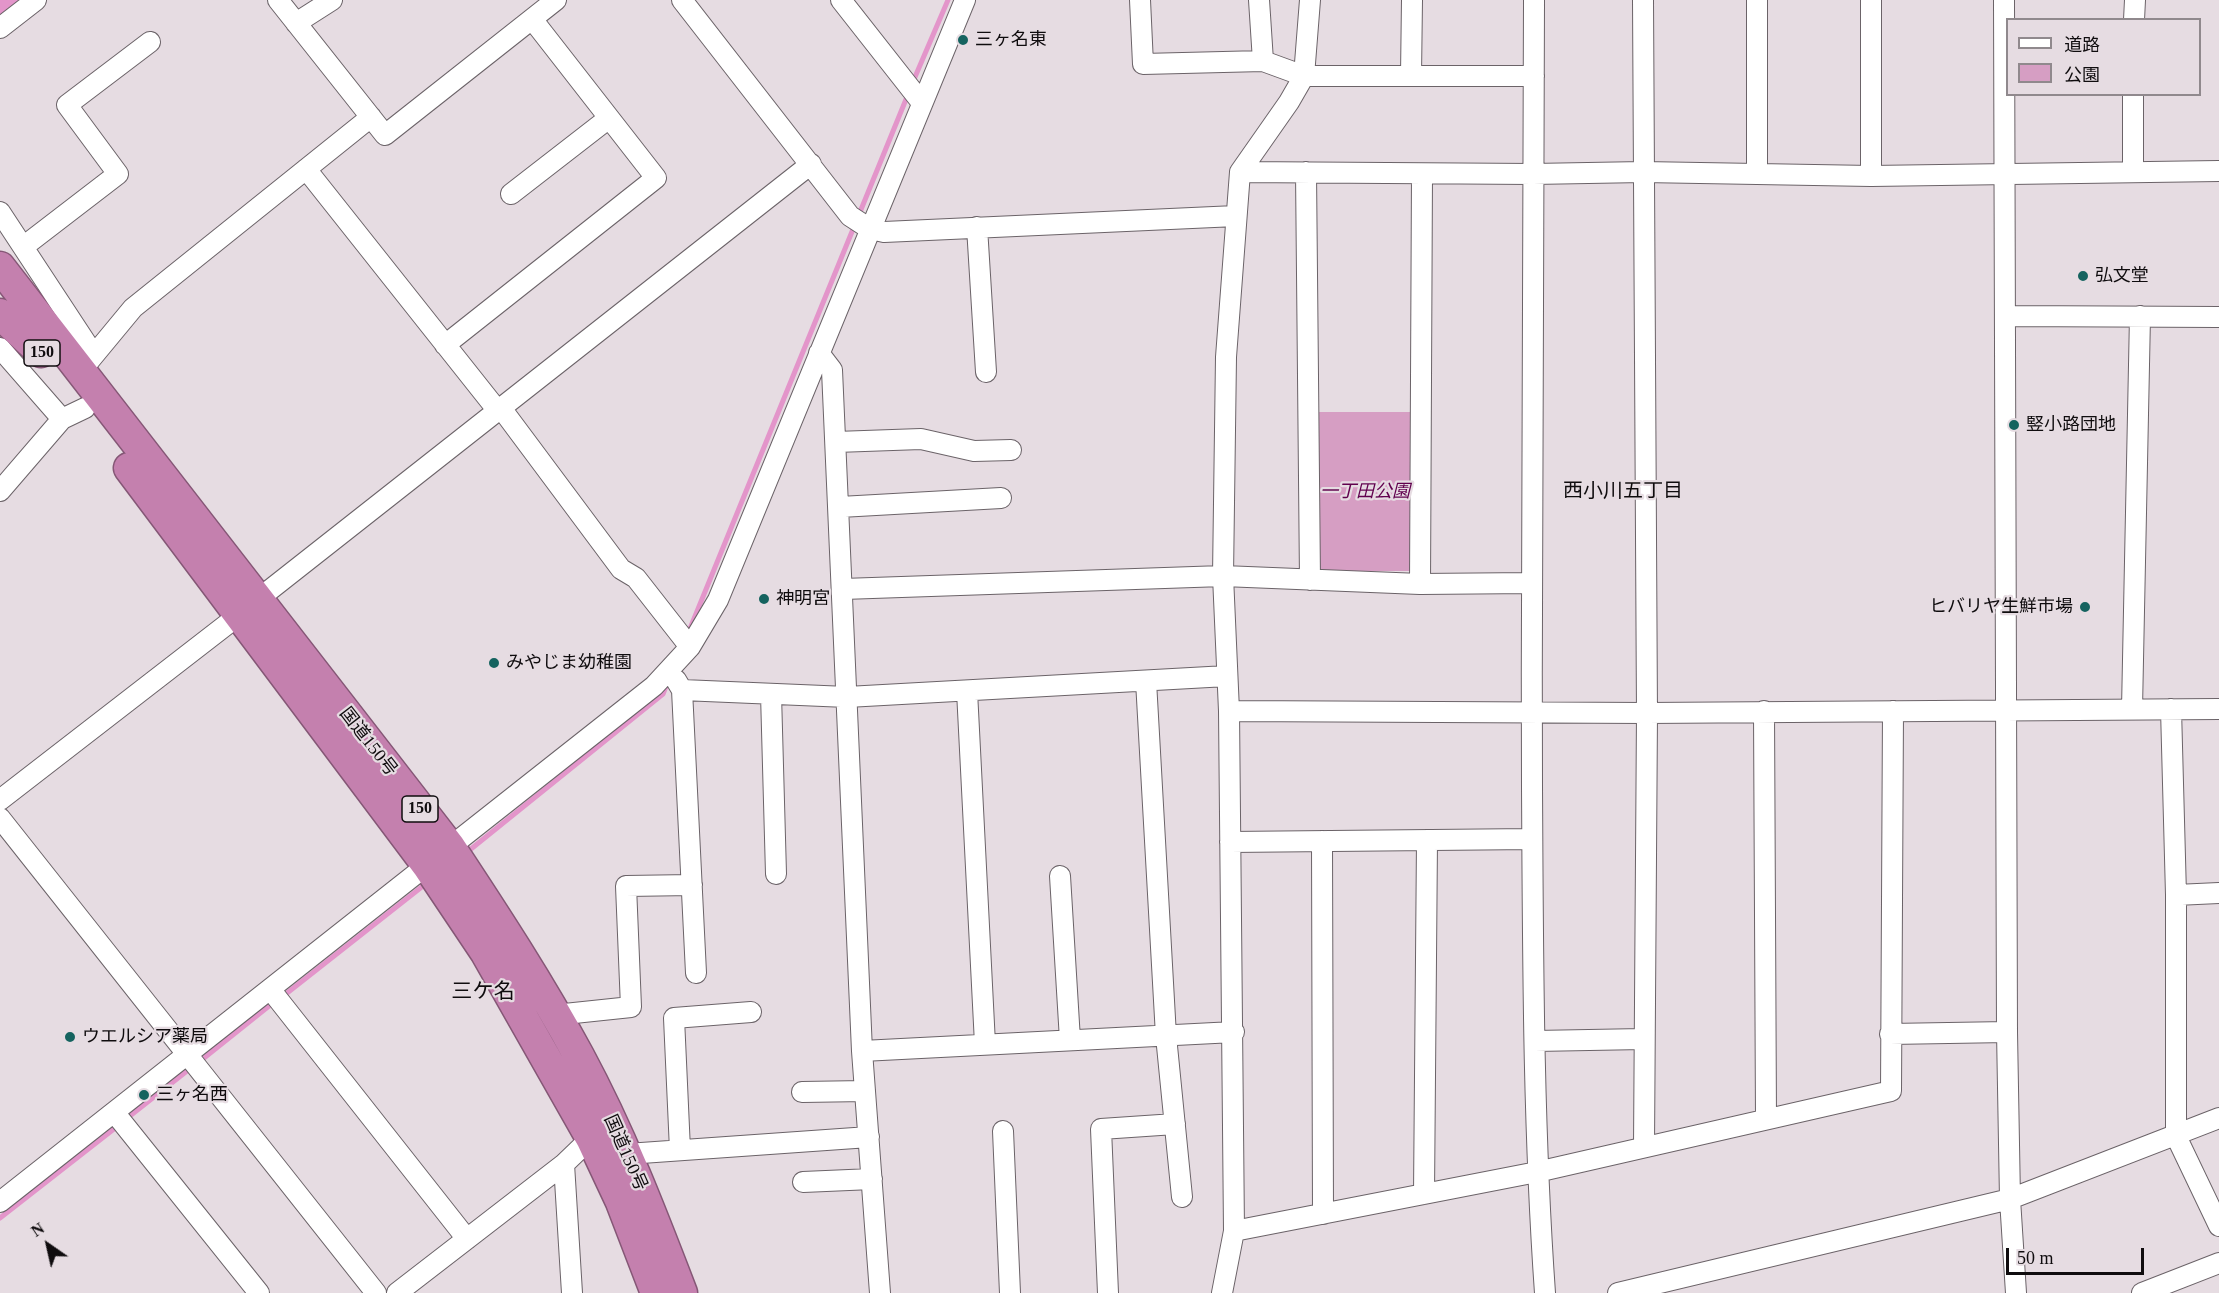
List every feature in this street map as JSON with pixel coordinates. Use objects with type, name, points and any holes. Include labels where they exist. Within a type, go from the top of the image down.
[{"type":"highway","name":"150","points":[[11,247],[45,340]]},
{"type":"highway","name":"国道150号","points":[[0,267],[45,340],[73,413],[248,608]]},
{"type":"highway","name":"国道150号","points":[[0,299],[45,340],[87,363],[248,608],[438,856],[510,937],[579,1056],[627,1154],[682,1293]]},
{"type":"highway","name":"150","points":[[0,314],[45,340]]},
{"type":"highway","name":"国道150号","points":[[438,856],[486,953],[591,1138],[621,1202],[656,1293]]},
{"type":"street","points":[[0,28],[36,0]]},
{"type":"street","points":[[278,0],[385,135],[555,0]]},
{"type":"street","points":[[296,23],[332,0]]},
{"type":"street","points":[[682,0],[850,216],[870,229],[884,232],[1236,216]]},
{"type":"street","points":[[841,0],[922,104]]},
{"type":"street","points":[[0,1202],[670,670],[690,646],[718,600],[965,0]]},
{"type":"street","points":[[1140,0],[1143,64],[1263,61],[1304,76],[1534,76]]},
{"type":"street","points":[[1259,0],[1263,61]]},
{"type":"street","points":[[1222,1293],[1234,1231],[1234,1032],[1229,711],[1223,576],[1226,357],[1239,171],[1289,102],[1304,76],[1310,0]]},
{"type":"street","points":[[1411,75],[1412,0]]},
{"type":"street","points":[[1534,0],[1532,839],[1537,1172],[1545,1293]]},
{"type":"street","points":[[1643,0],[1647,713],[1644,1146]]},
{"type":"street","points":[[1757,174],[1758,0]]},
{"type":"street","points":[[1871,0],[1871,176]]},
{"type":"street","points":[[2004,0],[2007,1032],[2010,1199],[2016,1293]]},
{"type":"street","points":[[2134,0],[2134,18]]},
{"type":"street","points":[[445,345],[656,178],[532,19]]},
{"type":"street","points":[[11,247],[118,174],[66,105],[150,42]]},
{"type":"street","points":[[2133,96],[2133,171]]},
{"type":"street","points":[[0,212],[11,247],[87,363],[133,308],[371,117]]},
{"type":"street","points":[[511,194],[609,118]]},
{"type":"street","points":[[0,800],[248,608],[811,164]]},
{"type":"street","points":[[306,169],[499,410],[621,569],[636,578],[690,646]]},
{"type":"street","points":[[1239,171],[1422,174],[1643,172],[1871,176],[2219,171]]},
{"type":"street","points":[[1306,172],[1310,580]]},
{"type":"street","points":[[1420,584],[1422,174]]},
{"type":"street","points":[[977,226],[986,372]]},
{"type":"street","points":[[2005,316],[2219,317]]},
{"type":"street","points":[[2132,709],[2140,316]]},
{"type":"street","points":[[0,348],[73,413],[0,490]]},
{"type":"street","points":[[819,353],[832,370],[840,507],[862,1051],[880,1293]]},
{"type":"street","points":[[836,442],[921,439],[974,451],[1011,450]]},
{"type":"street","points":[[840,507],[1001,498]]},
{"type":"street","points":[[843,589],[1223,576],[1420,584],[1531,583]]},
{"type":"street","points":[[670,670],[682,690],[696,973]]},
{"type":"street","points":[[682,690],[847,698],[1227,676]]},
{"type":"street","points":[[1146,681],[1167,1036],[1182,1197]]},
{"type":"street","points":[[967,691],[985,1044]]},
{"type":"street","points":[[771,694],[776,874]]},
{"type":"street","points":[[2171,709],[2176,895],[2176,1136],[2219,1226]]},
{"type":"street","points":[[1229,711],[1647,713],[2219,709]]},
{"type":"street","points":[[1764,711],[1767,1119]]},
{"type":"street","points":[[1234,1231],[1537,1172],[1891,1091],[1893,711]]},
{"type":"street","points":[[0,818],[376,1293]]},
{"type":"street","points":[[1230,843],[1532,839]]},
{"type":"street","points":[[1424,1194],[1427,840]]},
{"type":"street","points":[[1322,842],[1323,1214]]},
{"type":"street","points":[[1060,876],[1070,1040]]},
{"type":"street","points":[[555,1015],[631,1007],[626,886],[692,885]]},
{"type":"street","points":[[2176,895],[2219,893]]},
{"type":"street","points":[[270,989],[467,1239]]},
{"type":"street","points":[[680,1150],[674,1018],[751,1012]]},
{"type":"street","points":[[862,1051],[1234,1032]]},
{"type":"street","points":[[1890,1034],[2007,1032]]},
{"type":"street","points":[[1535,1041],[1643,1038]]},
{"type":"street","points":[[802,1092],[865,1091]]},
{"type":"street","points":[[114,1112],[259,1293]]},
{"type":"street","points":[[1618,1293],[2010,1199],[2219,1118]]},
{"type":"street","points":[[1108,1293],[1101,1129],[1175,1124]]},
{"type":"street","points":[[1003,1131],[1010,1293]]},
{"type":"street","points":[[627,1154],[869,1137]]},
{"type":"street","points":[[397,1293],[564,1164],[591,1138]]},
{"type":"street","points":[[564,1164],[572,1293]]},
{"type":"street","points":[[803,1182],[872,1179]]},
{"type":"street","points":[[2146,1292],[2219,1263]]},
{"type":"green space","name":"一丁田公園","points":[[1319,412],[1411,412],[1411,571],[1318,571]]},
{"type":"waterway","points":[[912,84],[948,0]]},
{"type":"waterway","points":[[689,631],[909,92]]},
{"type":"waterway","points":[[466,853],[663,694],[667,684]]},
{"type":"waterway","points":[[282,997],[428,882]]},
{"type":"waterway","points":[[199,1062],[274,1002]]},
{"type":"waterway","points":[[126,1119],[192,1067]]},
{"type":"waterway","points":[[0,1218],[119,1125]]},
{"type":"place","name":"三ヶ名東","points":[[963,40]]},
{"type":"place","name":"弘文堂","points":[[2083,276]]},
{"type":"place","name":"竪小路団地","points":[[2014,425]]},
{"type":"place","name":"神明宮","points":[[764,599]]},
{"type":"place","name":"ヒバリヤ生鮮市場","points":[[2085,607]]},
{"type":"place","name":"みやじま幼稚園","points":[[494,663]]},
{"type":"place","name":"ウエルシア薬局","points":[[70,1037]]},
{"type":"place","name":"三ヶ名西","points":[[144,1095]]},
{"type":"district","name":"西小川五丁目","points":[[1623,492]]},
{"type":"district","name":"三ケ名","points":[[483,992]]}]
